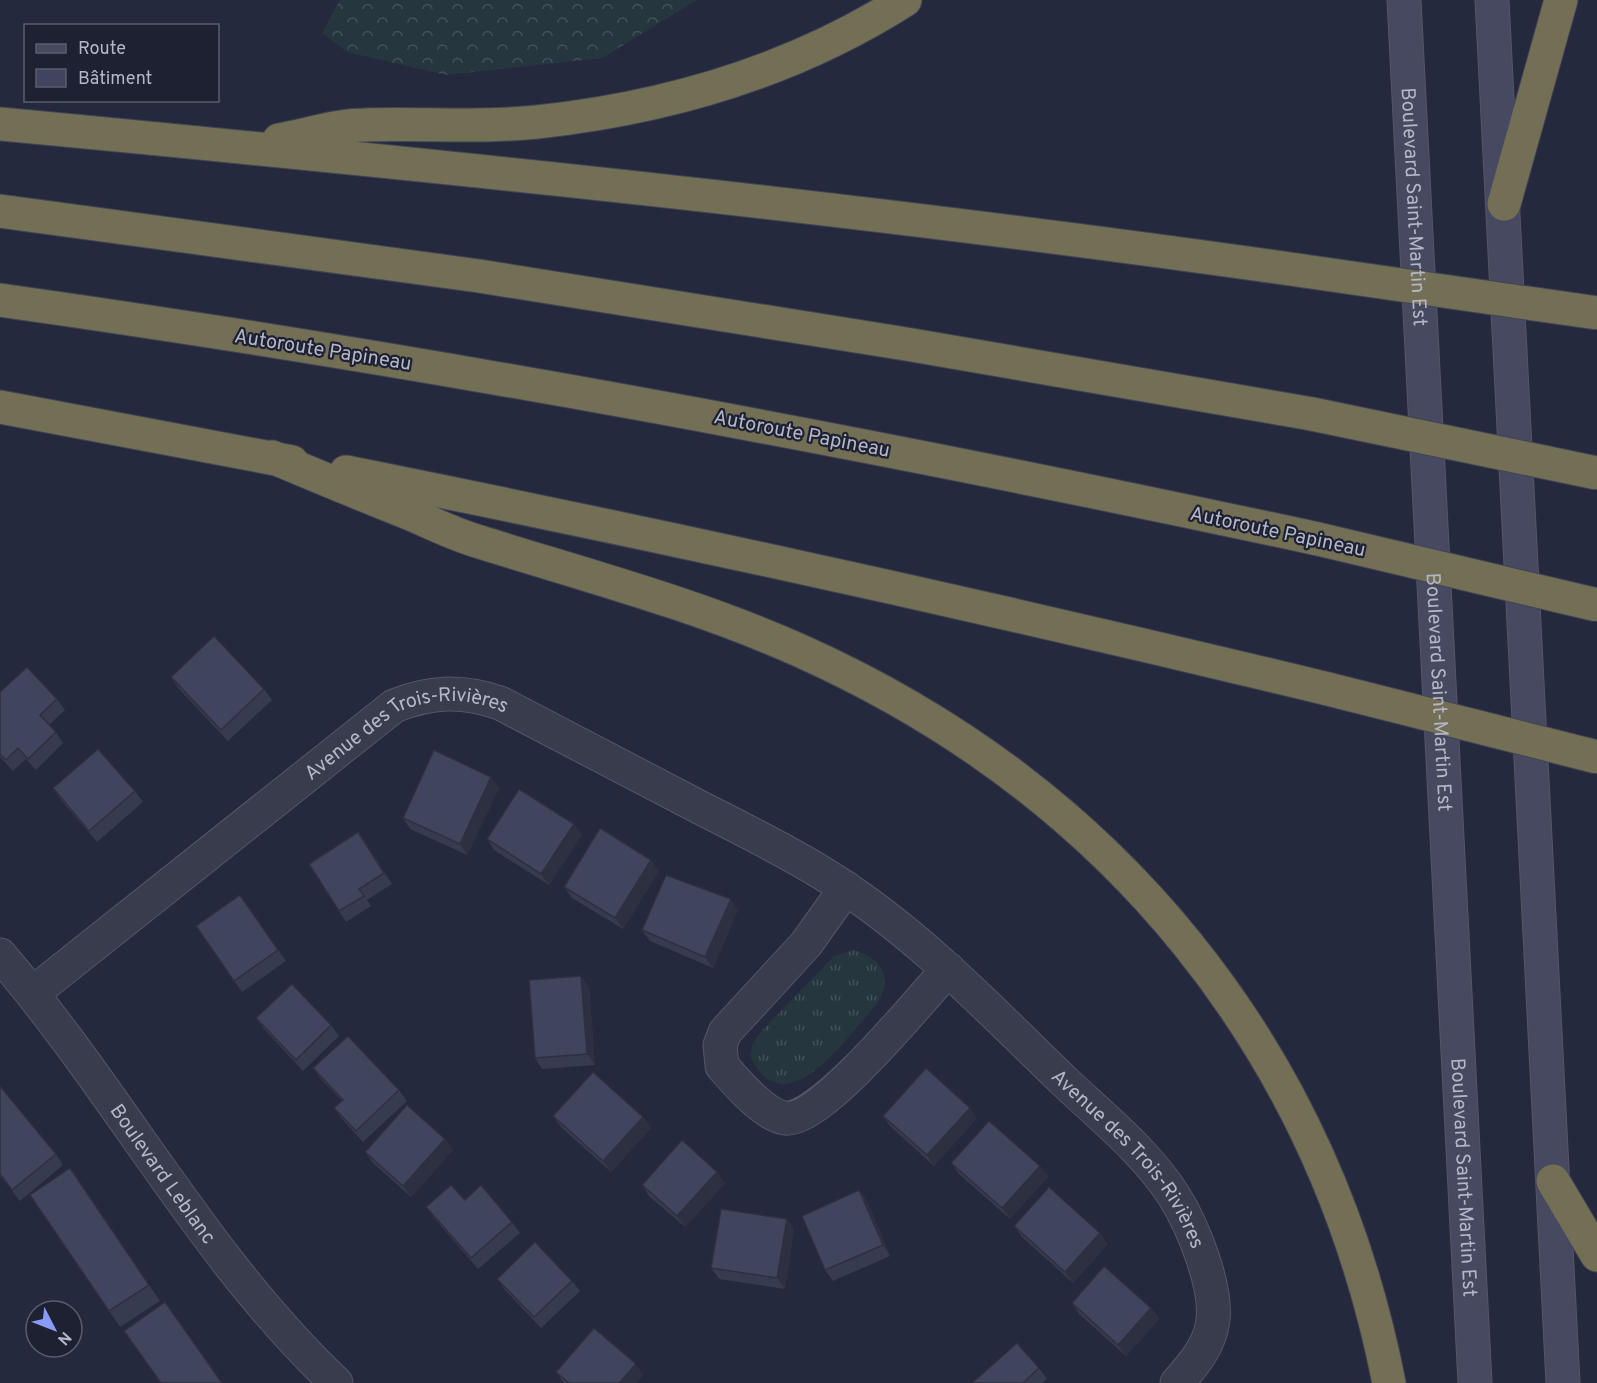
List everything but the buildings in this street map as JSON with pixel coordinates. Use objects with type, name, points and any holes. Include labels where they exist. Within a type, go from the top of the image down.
[{"type":"highway","points":[[242,147],[362,124],[458,126],[536,122],[679,97],[747,76],[816,48],[905,0]]},
{"type":"highway","points":[[1504,204],[1562,0]]},
{"type":"highway","points":[[0,124],[763,201],[1089,241],[1597,313]]},
{"type":"highway","points":[[0,211],[479,276],[918,346],[1312,414],[1597,472]]},
{"type":"highway","name":"Autoroute Papineau","points":[[0,300],[213,331],[594,395],[955,462],[1318,539],[1597,605]]},
{"type":"highway","points":[[0,407],[576,518],[822,570],[1328,689],[1597,757]]},
{"type":"highway","points":[[272,458],[476,541],[661,597],[802,651],[924,714],[1043,796],[1117,863],[1174,927],[1224,993],[1286,1089],[1338,1203],[1368,1296],[1389,1383]]},
{"type":"highway","points":[[1552,1181],[1597,1255]]},
{"type":"main road","name":"Boulevard Saint-Martin Est","points":[[1404,0],[1475,1383]]},
{"type":"main road","points":[[1492,0],[1563,1383]]},
{"type":"street","name":"Avenue des Trois-Rivières","points":[[33,993],[394,706],[435,694],[476,694],[500,703],[783,850],[846,888],[909,935],[948,969],[1098,1113],[1146,1162],[1175,1198],[1206,1270],[1214,1309],[1210,1336],[1201,1354],[1177,1383]]},
{"type":"street","points":[[846,888],[806,944],[725,1032],[720,1045],[722,1066],[773,1114],[796,1118],[819,1105],[902,1021],[948,969]]},
{"type":"street","name":"Boulevard Leblanc","points":[[0,955],[33,993],[103,1087],[229,1266],[290,1336],[336,1383]]},
{"type":"green space","points":[[340,0],[697,0],[602,58],[446,75],[347,52],[322,33]]},
{"type":"green space","points":[[854,950],[872,959],[883,971],[884,987],[876,1005],[832,1055],[798,1081],[781,1084],[765,1076],[750,1056],[752,1045],[758,1035],[834,956]]}]
